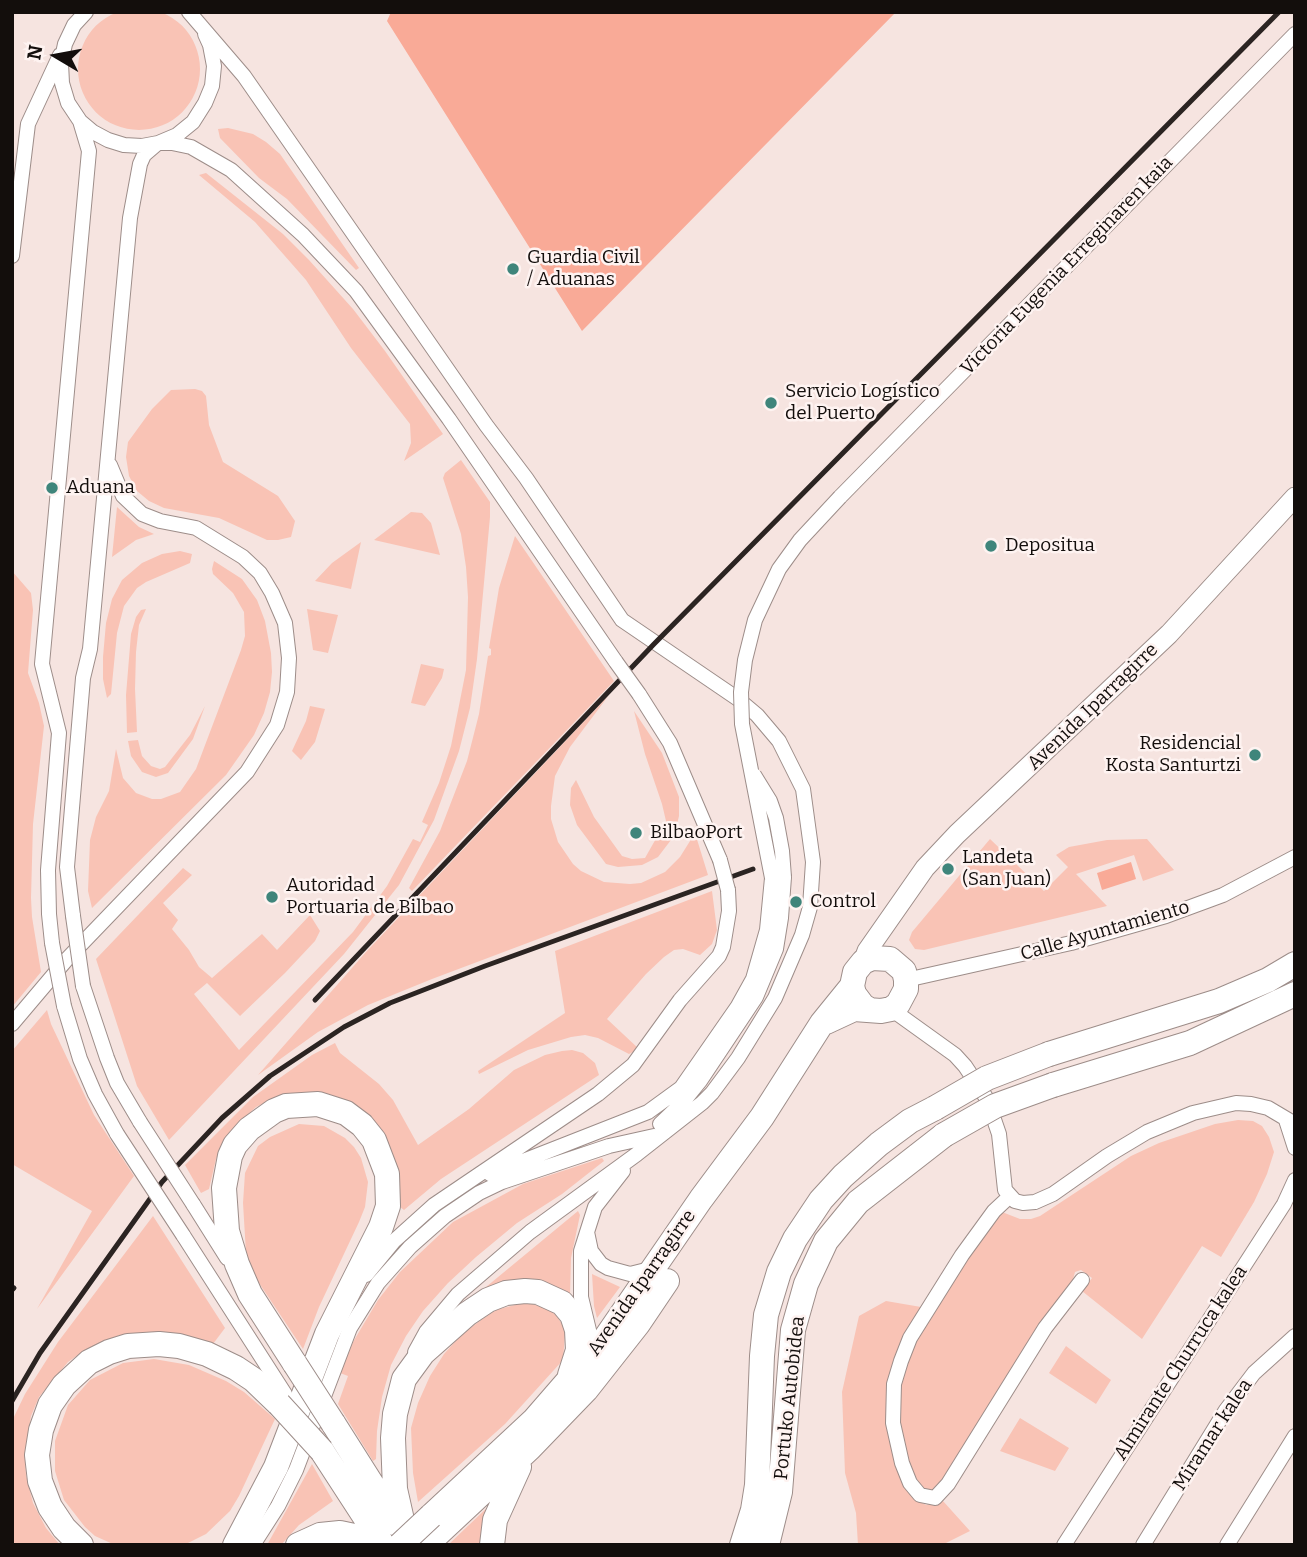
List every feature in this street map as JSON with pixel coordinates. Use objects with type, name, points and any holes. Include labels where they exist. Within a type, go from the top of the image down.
[{"type":"highway","points":[[822,1023],[854,1009],[881,1010],[903,997],[902,972],[881,957],[863,962],[855,972],[852,986],[858,1001],[881,1010]]},
{"type":"highway","name":"Portuko Autobidea","points":[[742,1545],[751,1521],[757,1485],[766,1315],[779,1272],[795,1239],[821,1200],[843,1176],[878,1144],[910,1121],[987,1077],[1049,1054],[1219,1001],[1268,980],[1295,964]]},
{"type":"highway","name":"Avenida Iparragirre","points":[[417,1537],[465,1485],[561,1391],[594,1352],[762,1117],[822,1023],[852,986]]},
{"type":"highway","name":"Portuko Autobidea","points":[[767,1545],[780,1492],[793,1330],[806,1284],[826,1241],[858,1202],[944,1135],[995,1107],[1053,1085],[1190,1043],[1295,994]]},
{"type":"highway","points":[[235,1545],[291,1433],[316,1361],[340,1307],[382,1227],[388,1206],[389,1185],[385,1163],[369,1133],[346,1113],[318,1104],[296,1104],[274,1111],[242,1136],[230,1156],[224,1188],[227,1231],[250,1294],[295,1364],[333,1423],[417,1537]]},
{"type":"highway","points":[[417,1537],[536,1442],[586,1390],[638,1324],[716,1201],[762,1117]]},
{"type":"highway","points":[[417,1537],[395,1489],[393,1450],[395,1414],[404,1380],[423,1353],[467,1314],[488,1300],[506,1293],[525,1291],[554,1298],[572,1315],[577,1330],[578,1350],[570,1377],[561,1391]]},
{"type":"highway","points":[[81,1545],[64,1528],[50,1507],[40,1481],[37,1455],[41,1430],[50,1405],[64,1385],[89,1362],[128,1346],[159,1344],[179,1346],[207,1354],[236,1368],[282,1399],[322,1451],[417,1537]]},
{"type":"highway","points":[[492,1545],[495,1520],[503,1498],[536,1442],[590,1371],[594,1352]]},
{"type":"highway","points":[[215,1545],[262,1495]]},
{"type":"highway","points":[[298,1545],[328,1533],[359,1537],[374,1545]]},
{"type":"street","points":[[12,256],[28,124],[74,25],[86,12]]},
{"type":"street","points":[[189,12],[244,76],[486,425],[526,478],[622,620],[738,699],[757,715],[788,755],[803,789],[813,862],[810,907],[802,935],[775,998],[759,1027],[712,1093],[637,1154],[522,1238],[458,1294],[426,1332],[404,1380]]},
{"type":"street","points":[[202,27],[214,66],[212,86],[193,122],[177,135],[158,143],[144,155],[130,218],[90,649],[83,678],[67,867],[83,986],[117,1083],[250,1294]]},
{"type":"street","name":"Victoria Eugenia Erreginaren kaia","points":[[778,878],[750,768],[742,724],[741,692],[745,660],[755,620],[779,569],[800,540],[840,497],[1295,34]]},
{"type":"street","points":[[65,44],[61,63],[62,83],[68,103],[80,121],[89,151],[42,664],[59,733],[48,870],[52,943],[64,1006],[80,1059],[95,1094],[117,1134],[183,1235],[282,1399]]},
{"type":"street","points":[[80,121],[101,136],[124,145],[172,143],[191,147],[231,170],[303,235],[356,291],[449,419],[670,743],[720,860],[728,890],[729,911],[719,956],[680,1000],[632,1065],[568,1116],[451,1192],[416,1220],[394,1241],[340,1307]]},
{"type":"street","points":[[12,1024],[67,959],[247,772],[270,741],[287,692],[289,659],[285,623],[260,573],[243,557],[196,528],[160,521],[142,514],[123,496],[112,474],[108,457]]},
{"type":"street","name":"Avenida Iparragirre","points":[[863,962],[867,951],[925,868],[957,834],[1169,634],[1295,497]]},
{"type":"street","name":"Calle Ayuntamiento","points":[[902,972],[1071,943],[1166,916],[1223,895],[1295,857]]},
{"type":"street","points":[[451,1192],[648,1112],[681,1088],[738,1006],[753,979],[778,878]]},
{"type":"street","points":[[606,1176],[683,1102],[756,997],[776,949],[782,918],[778,878]]},
{"type":"street","points":[[891,917],[890,945],[902,972]]},
{"type":"street","points":[[881,1010],[955,1055],[965,1066],[987,1099],[999,1135],[1004,1183],[1009,1196],[1023,1203],[1035,1202],[1053,1194],[1147,1132],[1193,1113],[1237,1103],[1268,1108],[1291,1122],[1295,1148]]},
{"type":"street","points":[[253,1545],[278,1506],[296,1470],[350,1328],[378,1283],[410,1247],[444,1216],[502,1182],[609,1146],[644,1140],[662,1133]]},
{"type":"street","points":[[594,1352],[581,1297],[581,1251],[588,1224],[601,1198],[637,1154]]},
{"type":"street","name":"Almirante Churruca kalea","points":[[1064,1545],[1284,1204],[1295,1180]]},
{"type":"street","points":[[1009,1196],[994,1210],[961,1255],[910,1338],[894,1384],[893,1423],[902,1463],[920,1495],[935,1498],[941,1494],[1045,1328],[1082,1280]]},
{"type":"street","points":[[588,1224],[592,1251],[601,1264],[608,1268],[622,1274],[636,1274],[661,1260]]},
{"type":"street","name":"Miramar kalea","points":[[1143,1545],[1226,1410],[1254,1373],[1295,1336]]},
{"type":"street","points":[[1227,1545],[1295,1436]]},
{"type":"shaded area","points":[[139,8],[162,12],[182,26],[196,46],[200,69],[196,92],[182,112],[162,126],[139,130],[116,126],[96,112],[82,92],[78,69],[82,46],[96,26],[116,12]]},
{"type":"shaded area","points":[[391,12],[896,12],[582,331],[387,21]]},
{"type":"shaded area","points":[[228,128],[253,134],[280,154],[359,268],[356,270],[287,199],[259,178],[220,138],[218,129]]},
{"type":"shaded area","points":[[206,173],[283,234],[309,260],[353,309],[443,434],[404,461],[411,443],[410,424],[351,348],[306,280],[255,222],[199,175]]},
{"type":"shaded area","points":[[195,389],[206,396],[209,425],[223,462],[278,496],[295,521],[291,537],[267,540],[219,518],[164,508],[137,491],[129,476],[126,457],[128,442],[152,409],[171,390]]},
{"type":"shaded area","points":[[461,460],[490,502],[490,517],[470,708],[459,751],[434,820],[399,885],[344,954],[169,1140],[137,1086],[96,959],[183,868],[192,875],[163,903],[178,920],[172,929],[199,967],[212,978],[262,934],[277,950],[310,915],[320,931],[315,941],[240,1016],[207,983],[194,994],[239,1050],[353,932],[387,886],[413,839],[420,842],[428,825],[422,822],[451,746],[466,670],[466,567],[461,534],[443,478],[445,473]]},
{"type":"shaded area","points":[[117,507],[139,527],[154,534],[136,540],[112,557]]},
{"type":"shaded area","points":[[411,512],[422,513],[431,523],[440,555],[374,540]]},
{"type":"shaded area","points":[[515,536],[614,681],[412,891],[409,888],[440,831],[467,761],[479,714],[488,656],[491,655],[489,648],[499,588]]},
{"type":"shaded area","points":[[361,542],[351,589],[315,581],[332,563]]},
{"type":"shaded area","points":[[180,551],[192,554],[190,563],[146,582],[137,588],[124,606],[117,633],[111,694],[107,698],[103,679],[103,657],[106,623],[112,599],[122,580],[142,563],[162,554]]},
{"type":"shaded area","points":[[214,561],[242,579],[257,600],[265,621],[272,672],[264,713],[254,735],[226,775],[92,908],[88,891],[90,840],[96,817],[109,791],[116,749],[123,778],[136,793],[152,799],[161,799],[180,792],[196,769],[241,650],[245,636],[244,612],[233,593],[213,574]]},
{"type":"shaded area","points":[[12,571],[31,593],[33,610],[28,673],[44,726],[33,824],[31,898],[41,972],[12,1007]]},
{"type":"shaded area","points":[[146,609],[139,625],[136,652],[137,732],[127,733],[126,695],[131,634],[136,617],[141,610]]},
{"type":"shaded area","points":[[307,609],[338,615],[328,653],[313,650]]},
{"type":"shaded area","points":[[421,664],[444,669],[442,678],[425,706],[411,703]]},
{"type":"shaded area","points":[[609,695],[570,747],[555,776],[551,819],[558,842],[581,871],[604,882],[630,884],[641,883],[665,872],[680,857],[695,833],[708,875],[368,1005],[318,1032],[258,1075],[366,952]]},
{"type":"shaded area","points":[[205,706],[193,739],[168,773],[156,777],[142,772],[131,756],[128,741],[138,740],[142,756],[151,766],[160,769],[165,767],[190,735]]},
{"type":"shaded area","points":[[310,706],[325,709],[315,742],[301,760],[292,751]]},
{"type":"shaded area","points":[[634,711],[662,753],[679,797],[679,816],[674,836],[658,857],[642,865],[618,867],[606,864],[577,825],[570,805],[571,788],[576,780],[594,817],[622,856],[632,859],[645,858],[666,821]]},
{"type":"shaded area","points":[[990,839],[1044,891],[1068,867],[1056,855],[1069,847],[1107,840],[1147,839],[1174,870],[1143,881],[1134,855],[1076,874],[1107,906],[924,950],[915,949],[909,940],[912,932]]},
{"type":"shaded area","points":[[1131,862],[1136,879],[1102,890],[1097,873]]},
{"type":"shaded area","points":[[712,891],[717,930],[712,944],[700,955],[683,949],[674,950],[664,957],[607,1019],[639,1049],[629,1054],[598,1038],[585,1035],[571,1037],[528,1050],[479,1074],[478,1071],[565,1013],[555,951]]},
{"type":"shaded area","points":[[47,1010],[94,1115],[134,1176],[37,1309],[92,1211],[12,1164],[12,1051]]},
{"type":"shaded area","points":[[335,1043],[340,1053],[379,1084],[393,1100],[418,1145],[469,1109],[514,1070],[545,1055],[572,1050],[583,1053],[595,1063],[599,1075],[441,1179],[404,1210],[400,1207],[399,1178],[382,1134],[270,1100],[256,1107],[226,1138],[216,1159],[209,1189],[201,1193],[185,1165],[253,1097],[312,1055]]},
{"type":"shaded area","points":[[1238,1120],[1253,1121],[1262,1126],[1274,1152],[1254,1202],[1221,1257],[1202,1246],[1142,1339],[1082,1291],[1092,1278],[1081,1270],[1075,1272],[1072,1283],[938,1487],[929,1492],[922,1489],[909,1464],[900,1432],[903,1374],[913,1346],[955,1276],[1002,1212],[1020,1219],[1040,1216],[1131,1156],[1159,1143],[1215,1124]]},
{"type":"shaded area","points":[[299,1124],[324,1126],[345,1138],[361,1158],[368,1182],[365,1207],[319,1307],[303,1349],[255,1277],[246,1253],[243,1203],[245,1173],[258,1146],[270,1137]]},
{"type":"shaded area","points":[[602,1158],[604,1161],[562,1194],[517,1223],[476,1257],[423,1311],[391,1365],[382,1397],[376,1459],[373,1461],[338,1404],[348,1376],[340,1373],[353,1342],[378,1300],[400,1272],[453,1222],[523,1184]]},
{"type":"shaded area","points":[[578,1211],[580,1215],[571,1258],[570,1296],[486,1287]]},
{"type":"shaded area","points":[[153,1216],[225,1328],[213,1344],[171,1333],[118,1336],[85,1350],[68,1362],[39,1397],[31,1416],[25,1456],[26,1475],[33,1503],[46,1528],[60,1545],[12,1545],[12,1421],[25,1394],[58,1342]]},
{"type":"shaded area","points":[[592,1274],[620,1287],[597,1318],[594,1306]]},
{"type":"shaded area","points":[[886,1301],[921,1307],[895,1356],[886,1407],[888,1432],[896,1467],[912,1497],[926,1505],[943,1501],[970,1531],[942,1545],[858,1545],[856,1513],[845,1473],[842,1392],[859,1316]]},
{"type":"shaded area","points":[[526,1302],[548,1309],[562,1324],[565,1334],[563,1360],[505,1424],[418,1502],[413,1473],[411,1428],[430,1376],[444,1354],[461,1335],[496,1310]]},
{"type":"shaded area","points":[[1066,1346],[1111,1380],[1096,1404],[1049,1373]]},
{"type":"shaded area","points":[[154,1359],[189,1365],[226,1381],[244,1392],[275,1419],[230,1511],[206,1534],[184,1545],[115,1545],[95,1536],[64,1500],[55,1471],[55,1441],[68,1405],[90,1380],[123,1363]]},
{"type":"shaded area","points":[[1020,1418],[1069,1448],[1055,1471],[1000,1451]]},
{"type":"shaded area","points":[[312,1464],[333,1501],[299,1525],[281,1545],[267,1545]]},
{"type":"shaded area","points":[[492,1503],[481,1545],[448,1545]]},
{"type":"railway","points":[[315,1000],[654,644],[1279,12]]},
{"type":"railway","points":[[12,1401],[40,1353],[162,1182],[222,1118],[270,1076],[344,1027],[390,1003],[753,869]]},
{"type":"place","name":"Guardia Civil / Aduanas","points":[[513,269]]},
{"type":"place","name":"Servicio Logístico del Puerto","points":[[771,403]]},
{"type":"place","name":"Aduana","points":[[52,488]]},
{"type":"place","name":"Depositua","points":[[991,546]]},
{"type":"place","name":"Residencial Kosta Santurtzi","points":[[1255,755]]},
{"type":"place","name":"BilbaoPort","points":[[636,833]]},
{"type":"place","name":"Landeta (San Juan)","points":[[948,869]]},
{"type":"place","name":"Autoridad Portuaria de Bilbao","points":[[272,897]]},
{"type":"place","name":"Control","points":[[796,902]]}]
